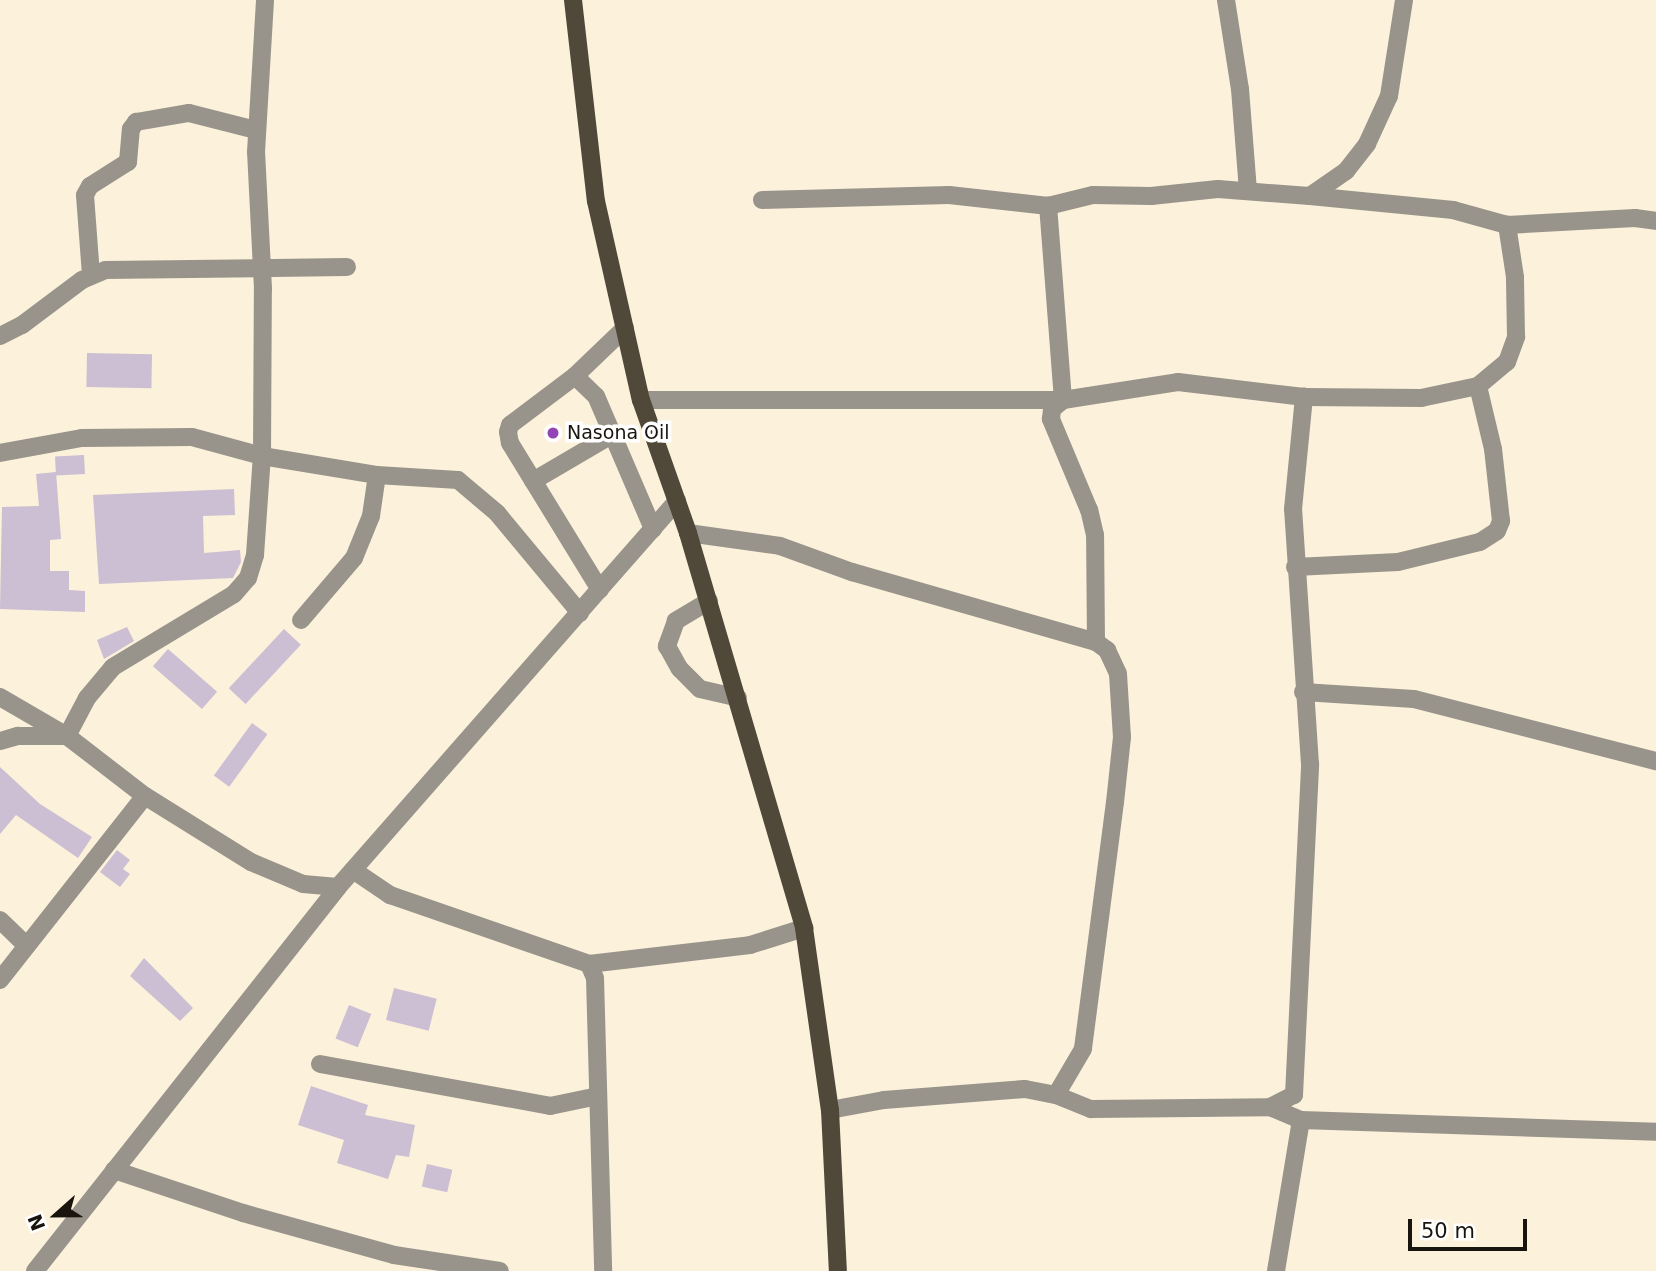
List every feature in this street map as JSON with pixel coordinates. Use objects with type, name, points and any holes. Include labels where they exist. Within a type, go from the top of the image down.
[{"type":"main road","points":[[573,0],[596,201],[642,400],[709,601],[804,928],[830,1110],[838,1271]]},
{"type":"street","points":[[67,736],[87,698],[113,667],[234,594],[248,578],[255,555],[262,456],[262,268],[257,130],[265,0]]},
{"type":"street","points":[[1226,0],[1240,89],[1248,190]]},
{"type":"street","points":[[1310,196],[1346,171],[1367,144],[1389,96],[1404,0]]},
{"type":"street","points":[[91,275],[85,195],[90,186],[128,162],[131,129],[136,122],[189,113],[257,130]]},
{"type":"street","points":[[762,200],[949,195],[1048,206],[1093,195],[1248,190],[1454,209],[1507,225],[1635,218],[1656,221]]},
{"type":"street","points":[[1048,206],[1063,400]]},
{"type":"street","points":[[642,400],[1063,400],[1178,382],[1304,397],[1421,398],[1478,386],[1507,362],[1516,337],[1515,276],[1507,225]]},
{"type":"street","points":[[0,336],[91,275],[105,270],[347,267]]},
{"type":"street","points":[[600,590],[510,443],[510,425],[575,376],[625,328]]},
{"type":"street","points":[[575,376],[596,396],[653,529]]},
{"type":"street","points":[[1295,567],[1398,562],[1480,542],[1497,531],[1501,522],[1493,449],[1478,386]]},
{"type":"street","points":[[830,1110],[884,1100],[1025,1089],[1056,1095],[1091,1109],[1270,1107],[1288,1101],[1297,1088],[1310,764],[1303,692],[1293,509],[1304,397]]},
{"type":"street","points":[[1063,400],[1052,409],[1051,419],[1090,510],[1095,535],[1096,642]]},
{"type":"street","points":[[0,453],[48,441],[147,435],[192,437],[262,456],[377,475],[458,480],[479,494],[580,613]]},
{"type":"street","points":[[533,481],[613,435]]},
{"type":"street","points":[[301,620],[354,558],[371,516],[377,475]]},
{"type":"street","points":[[34,1271],[338,887],[677,501]]},
{"type":"street","points":[[688,533],[780,546],[852,572],[1096,642],[1107,650],[1118,674],[1122,737],[1083,1049],[1056,1095]]},
{"type":"street","points":[[709,601],[676,621],[667,646],[680,669],[700,689],[737,698]]},
{"type":"street","points":[[1303,692],[1414,699],[1656,761]]},
{"type":"street","points":[[0,697],[67,736],[145,796],[251,862],[303,884],[338,887]]},
{"type":"street","points":[[0,741],[18,736],[67,736]]},
{"type":"street","points":[[0,980],[145,796]]},
{"type":"street","points":[[353,870],[390,895],[589,964],[750,945],[804,928]]},
{"type":"street","points":[[0,920],[27,946]]},
{"type":"street","points":[[589,964],[595,978],[603,1271]]},
{"type":"street","points":[[320,1064],[550,1106],[598,1096]]},
{"type":"street","points":[[1270,1107],[1301,1120],[1656,1132]]},
{"type":"street","points":[[1276,1271],[1301,1120]]},
{"type":"street","points":[[114,1170],[354,1245],[500,1271]]},
{"type":"building","points":[[87,353],[152,354],[151,388],[86,387]]},
{"type":"building","points":[[84,455],[85,474],[56,475],[55,457]]},
{"type":"building","points":[[56,472],[61,539],[50,540],[50,571],[69,571],[69,590],[85,591],[85,612],[0,609],[2,507],[39,506],[36,474]]},
{"type":"building","points":[[234,489],[235,515],[203,516],[204,553],[240,550],[241,562],[233,578],[99,584],[93,495]]},
{"type":"building","points":[[127,627],[134,641],[104,659],[97,640]]},
{"type":"building","points":[[284,629],[301,645],[246,704],[229,688]]},
{"type":"building","points":[[168,649],[217,692],[202,709],[153,666]]},
{"type":"building","points":[[252,723],[267,734],[229,787],[214,776]]},
{"type":"building","points":[[0,767],[40,804],[92,837],[78,858],[16,815],[0,834]]},
{"type":"building","points":[[117,850],[130,860],[123,869],[130,874],[120,887],[100,872]]},
{"type":"building","points":[[144,958],[193,1008],[180,1021],[130,976]]},
{"type":"building","points":[[394,988],[437,999],[429,1031],[386,1020]]},
{"type":"building","points":[[349,1005],[371,1014],[358,1047],[336,1038]]},
{"type":"building","points":[[311,1086],[368,1105],[365,1115],[415,1125],[409,1157],[396,1155],[388,1179],[337,1163],[344,1140],[298,1125]]},
{"type":"building","points":[[427,1164],[452,1170],[447,1192],[422,1186]]},
{"type":"place","name":"Nasona Oil","points":[[553,433]]}]
